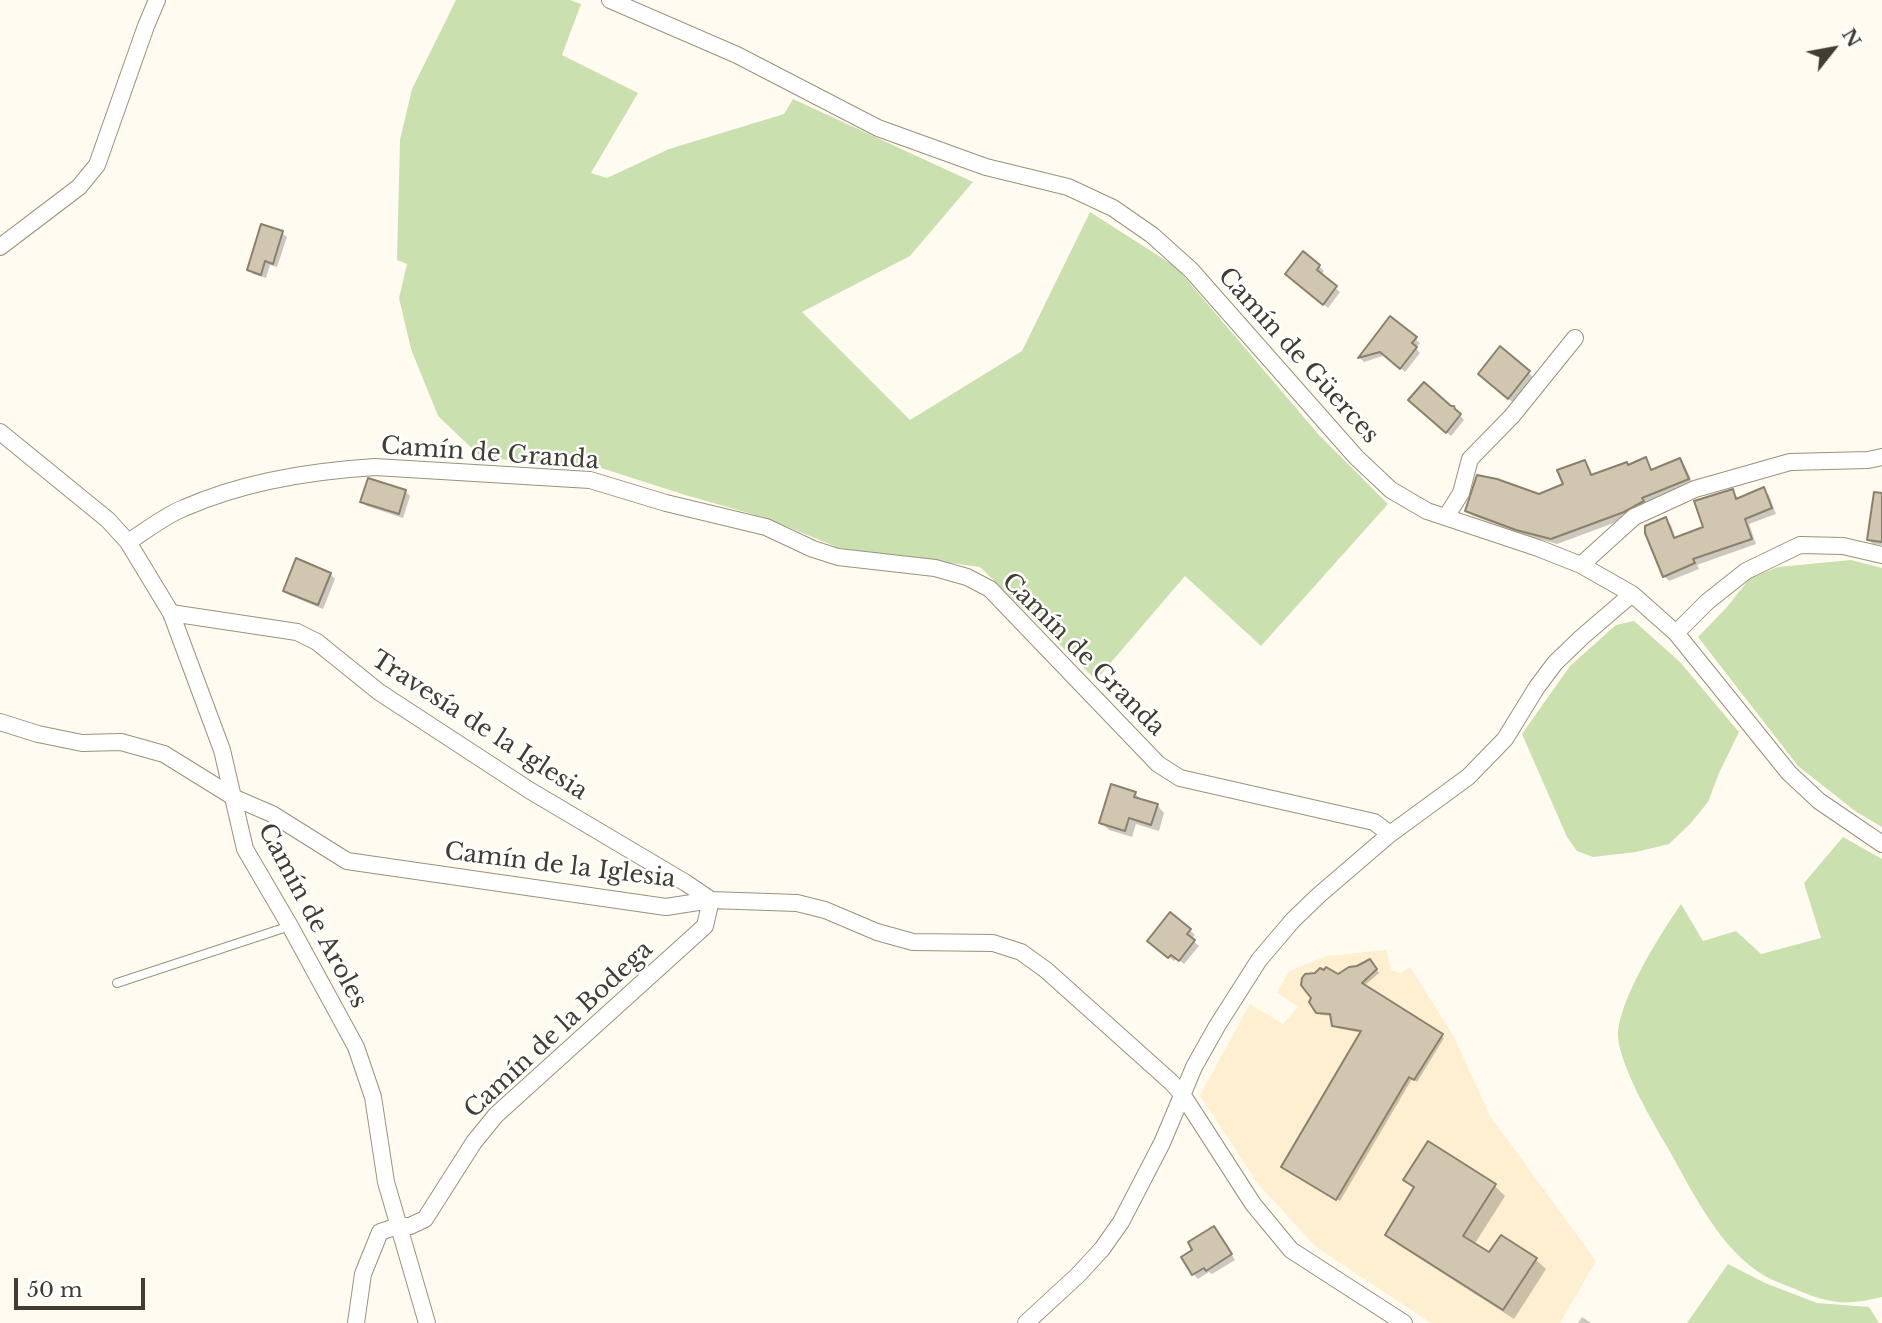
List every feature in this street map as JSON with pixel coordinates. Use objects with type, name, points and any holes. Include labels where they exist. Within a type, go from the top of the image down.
[{"type":"street","points":[[0,247],[79,187],[97,165],[157,0]]},
{"type":"street","name":"Camín de Güerces","points":[[610,0],[737,55],[878,128],[986,167],[1068,187],[1114,208],[1152,234],[1191,270],[1364,465],[1391,490],[1427,511],[1581,565],[1632,594],[1676,633],[1789,773],[1819,801],[1882,844]]},
{"type":"street","points":[[1446,517],[1461,494],[1470,459],[1512,416],[1574,338]]},
{"type":"street","name":"Camín de Aroles","points":[[0,432],[108,520],[128,542],[172,613],[222,751],[245,849],[356,1047],[373,1097],[386,1182],[427,1323]]},
{"type":"street","points":[[1581,565],[1634,517],[1695,489],[1790,462],[1868,460],[1882,457]]},
{"type":"street","name":"Camín de Granda","points":[[128,542],[182,508],[246,485],[340,470],[375,467],[590,480],[666,503],[766,527],[813,549],[838,557],[936,568],[967,577],[990,589],[1158,764],[1180,778],[1374,822],[1390,834]]},
{"type":"street","points":[[1676,633],[1707,601],[1746,571],[1800,545],[1843,546],[1882,555]]},
{"type":"street","points":[[1026,1323],[1078,1275],[1102,1249],[1121,1222],[1217,1026],[1259,960],[1310,903],[1390,834],[1468,777],[1505,739],[1555,663],[1632,594]]},
{"type":"street","name":"Travesía de la Iglesia","points":[[172,613],[297,632],[317,642],[379,692],[530,790],[711,900]]},
{"type":"street","name":"Camín de la Iglesia","points":[[0,722],[38,734],[82,743],[121,741],[164,754],[235,798],[272,814],[347,861],[666,907],[711,900],[797,903],[825,909],[877,932],[912,942],[993,943],[1021,952],[1046,970],[1182,1094],[1253,1204],[1291,1250],[1404,1323]]},
{"type":"street","name":"Camín de la Bodega","points":[[356,1323],[363,1274],[380,1232],[398,1226],[410,1226],[425,1219],[474,1142],[496,1115],[705,926],[711,900]]},
{"type":"lane","points":[[117,983],[290,926]]},
{"type":"shaded area","points":[[1386,950],[1391,970],[1400,973],[1410,967],[1454,1037],[1490,1116],[1596,1261],[1560,1323],[1431,1323],[1316,1247],[1258,1184],[1200,1095],[1250,1004],[1283,1024],[1298,1007],[1277,992],[1289,971],[1327,956]]},
{"type":"green space","points":[[456,0],[570,0],[581,4],[562,55],[638,93],[591,173],[607,178],[669,149],[784,114],[793,99],[973,182],[910,256],[802,312],[910,420],[1022,351],[1090,212],[1176,267],[1319,435],[1388,504],[1261,646],[1185,576],[1096,680],[980,567],[839,548],[766,518],[595,466],[482,458],[438,416],[411,349],[399,298],[407,264],[397,260],[400,140],[412,89]]},
{"type":"green space","points":[[1851,560],[1882,568],[1882,827],[1855,811],[1798,766],[1698,637],[1750,578],[1778,567]]},
{"type":"green space","points":[[1634,621],[1680,662],[1739,732],[1708,802],[1669,844],[1636,852],[1593,857],[1577,851],[1567,837],[1522,734],[1570,666],[1616,625]]},
{"type":"green space","points":[[1843,837],[1882,859],[1882,1297],[1858,1302],[1818,1298],[1771,1279],[1757,1271],[1728,1244],[1694,1195],[1644,1106],[1624,1062],[1618,1037],[1620,1022],[1632,987],[1681,904],[1703,941],[1736,931],[1761,954],[1821,938],[1804,883]]},
{"type":"green space","points":[[1728,1264],[1765,1283],[1817,1303],[1869,1307],[1879,1323],[1687,1323]]},
{"type":"building","points":[[261,224],[283,231],[273,264],[265,261],[261,275],[247,270]]},
{"type":"building","points":[[1303,251],[1320,265],[1317,270],[1337,286],[1323,305],[1285,274]]},
{"type":"building","points":[[1390,316],[1417,337],[1412,343],[1417,347],[1400,369],[1380,352],[1358,358]]},
{"type":"building","points":[[1500,346],[1530,371],[1508,399],[1478,374]]},
{"type":"building","points":[[1424,382],[1461,414],[1446,433],[1408,400]]},
{"type":"building","points":[[1646,457],[1651,470],[1680,458],[1689,479],[1642,498],[1644,501],[1624,512],[1551,539],[1516,530],[1465,511],[1477,475],[1539,494],[1563,484],[1557,470],[1585,460],[1591,475]]},
{"type":"building","points":[[368,478],[406,490],[399,514],[360,502]]},
{"type":"building","points":[[1764,487],[1772,508],[1745,519],[1752,539],[1693,559],[1695,563],[1663,577],[1645,533],[1645,526],[1666,517],[1674,538],[1703,527],[1694,501],[1733,489],[1736,499]]},
{"type":"building","points":[[1874,492],[1882,493],[1882,542],[1867,540]]},
{"type":"building","points":[[296,558],[331,573],[318,605],[283,591]]},
{"type":"building","points":[[1111,784],[1136,792],[1134,797],[1158,804],[1151,825],[1129,818],[1125,831],[1099,823]]},
{"type":"building","points":[[1170,912],[1191,929],[1187,934],[1195,940],[1179,961],[1171,955],[1168,958],[1147,941]]},
{"type":"building","points":[[1370,959],[1377,969],[1362,983],[1443,1034],[1414,1080],[1409,1077],[1336,1200],[1281,1167],[1361,1031],[1332,1026],[1330,1014],[1316,1013],[1309,1002],[1311,998],[1301,985],[1305,974],[1315,973],[1320,968],[1324,970],[1326,967],[1338,974]]},
{"type":"building","points":[[1428,1141],[1496,1184],[1463,1236],[1489,1252],[1501,1235],[1537,1258],[1503,1310],[1385,1235],[1414,1187],[1403,1180]]},
{"type":"building","points":[[1214,1226],[1232,1254],[1206,1271],[1204,1268],[1192,1275],[1181,1257],[1192,1250],[1188,1242]]}]
